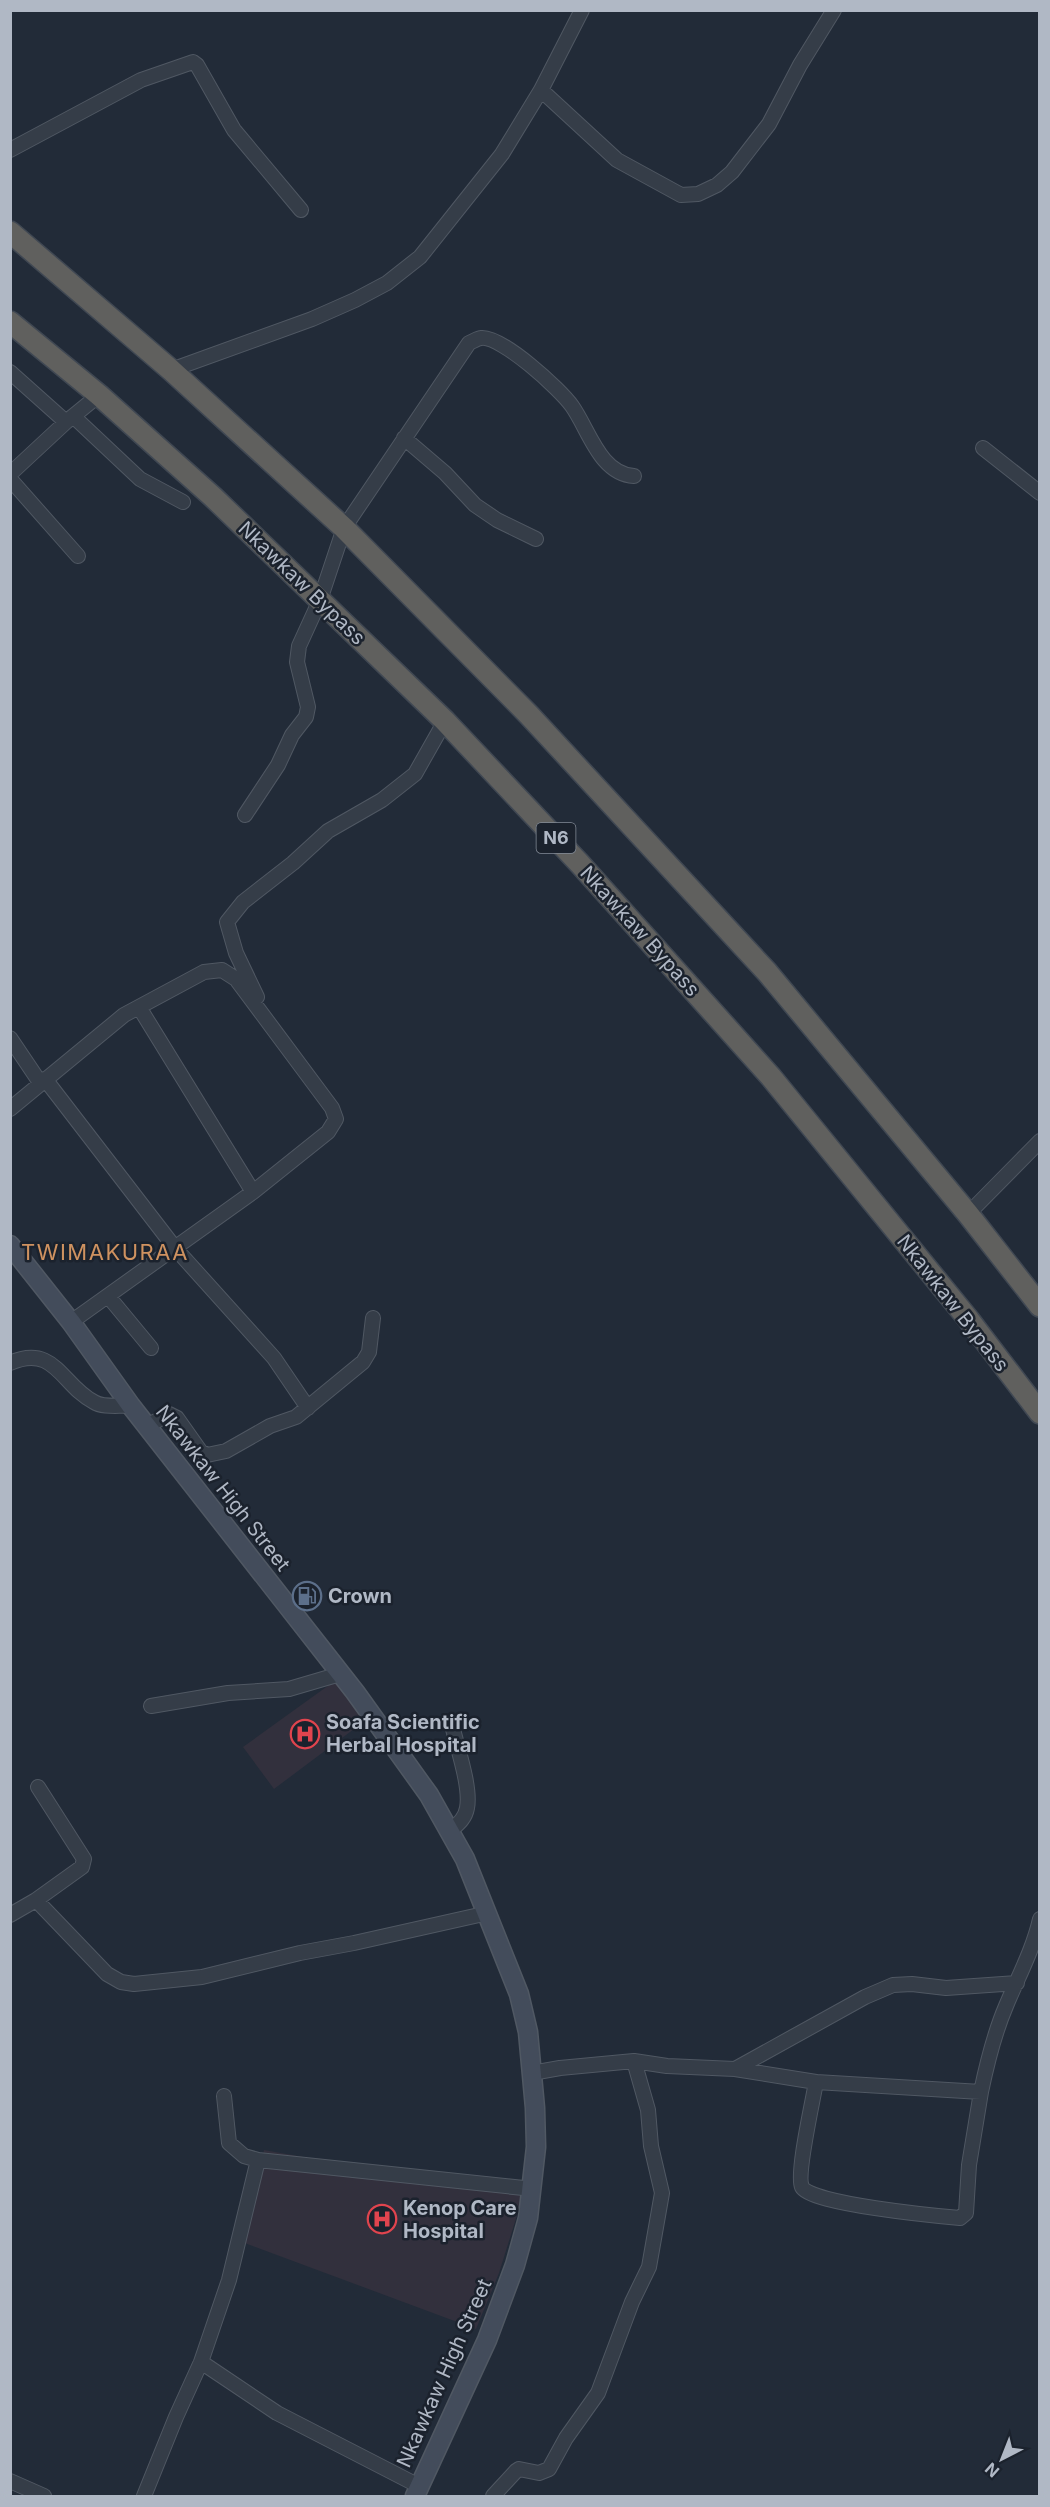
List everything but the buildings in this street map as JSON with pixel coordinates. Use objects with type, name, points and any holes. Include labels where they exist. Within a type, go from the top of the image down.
[{"type":"highway","points":[[10,232],[171,370],[344,528],[529,715],[767,972],[968,1214],[1040,1306]]},
{"type":"highway","name":"Nkawkaw Bypass","points":[[10,322],[99,394],[213,497],[446,721],[580,864],[771,1077],[969,1320],[1040,1413]]},
{"type":"main road","name":"Nkawkaw High Street","points":[[10,1245],[340,1674],[423,1786],[450,1831],[488,1913],[519,1994],[528,2032],[532,2073],[536,2147],[533,2189],[525,2227],[503,2300],[487,2340],[417,2491]]},
{"type":"street","points":[[171,370],[312,319],[355,300],[387,283],[420,257],[502,154],[541,90],[582,10]]},
{"type":"street","points":[[541,90],[617,160],[681,195],[698,194],[717,185],[732,172],[768,124],[800,65],[834,10]]},
{"type":"street","points":[[10,150],[141,80],[193,62],[197,65],[234,130],[301,210]]},
{"type":"street","points":[[245,815],[278,765],[292,735],[306,717],[308,707],[297,662],[299,646],[320,600],[344,528],[469,344],[482,338],[494,340],[517,354],[572,405],[606,462],[629,476],[634,476]]},
{"type":"street","points":[[10,372],[140,479],[183,502]]},
{"type":"street","points":[[10,474],[99,394]]},
{"type":"street","points":[[405,438],[445,473],[475,505],[497,520],[536,539]]},
{"type":"street","points":[[983,448],[1040,494]]},
{"type":"street","points":[[10,479],[78,556]]},
{"type":"street","points":[[267,1019],[236,953],[227,922],[243,902],[293,863],[328,831],[382,800],[415,774],[446,721]]},
{"type":"street","points":[[10,1109],[124,1015],[204,972],[222,970],[236,979],[267,1019],[332,1108],[336,1119],[328,1132],[253,1192],[71,1322]]},
{"type":"street","points":[[139,1007],[253,1192]]},
{"type":"street","points":[[10,1038],[175,1248],[274,1358],[308,1408]]},
{"type":"street","points":[[968,1214],[1040,1141]]},
{"type":"street","points":[[108,1296],[152,1348]]},
{"type":"street","points":[[147,1426],[169,1414],[177,1418],[201,1452],[207,1455],[226,1451],[270,1426],[297,1417],[366,1358],[373,1318]]},
{"type":"street","points":[[10,1363],[28,1356],[41,1359],[52,1365],[93,1402],[132,1406]]},
{"type":"street","points":[[151,1706],[228,1693],[289,1689],[340,1674]]},
{"type":"street","points":[[450,1831],[463,1820],[468,1796],[453,1729]]},
{"type":"street","points":[[10,1915],[36,1900],[82,1867],[84,1859],[38,1787]]},
{"type":"street","points":[[36,1900],[107,1974],[121,1982],[134,1984],[202,1977],[300,1953],[488,1913]]},
{"type":"street","points":[[816,2082],[802,2163],[801,2185],[804,2190],[810,2194],[857,2205],[960,2218],[966,2212],[969,2165],[981,2092],[994,2040],[1017,1983],[1033,1964],[1040,1919]]},
{"type":"street","points":[[735,2069],[865,1997],[892,1986],[912,1984],[946,1988],[1017,1983]]},
{"type":"street","points":[[493,2496],[519,2469],[539,2473],[549,2469],[566,2438],[598,2393],[632,2302],[649,2268],[662,2193],[651,2146],[648,2110],[634,2061]]},
{"type":"street","points":[[532,2073],[634,2061],[667,2066],[735,2069],[816,2082],[981,2092]]},
{"type":"street","points":[[224,2096],[229,2143],[243,2156],[258,2160],[533,2189]]},
{"type":"street","points":[[146,2496],[176,2417],[201,2362],[229,2280],[258,2160]]},
{"type":"street","points":[[201,2362],[277,2413],[417,2491]]},
{"type":"street","points":[[10,2481],[44,2496]]},
{"type":"shaded area","name":"Soafa Scientific Herbal Hospital","points":[[336,1680],[366,1720],[274,1789],[243,1747]]},
{"type":"shaded area","name":"Kenop Care Hospital","points":[[264,2150],[523,2196],[499,2273],[476,2329],[242,2242]]},
{"type":"place","name":"Crown","points":[[307,1596]]},
{"type":"place","name":"Soafa Scientific Herbal Hospital","points":[[305,1734]]},
{"type":"place","name":"Kenop Care Hospital","points":[[382,2219]]},
{"type":"district","name":"TWIMAKURAA","points":[[105,1252]]}]
